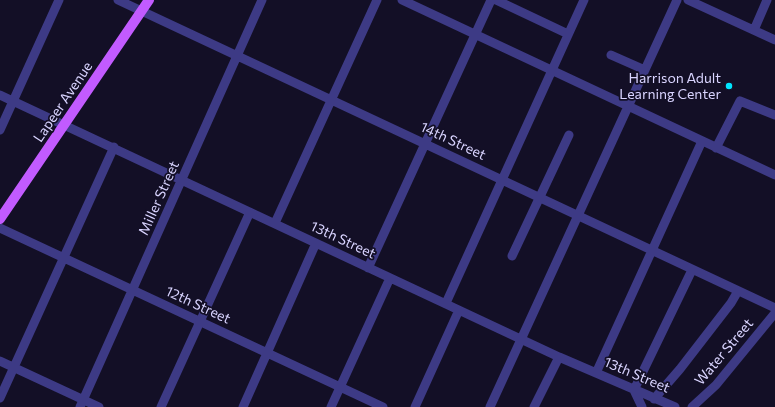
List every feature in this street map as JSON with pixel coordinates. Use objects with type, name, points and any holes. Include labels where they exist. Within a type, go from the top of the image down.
[{"type":"main road","name":"Lapeer Avenue","points":[[0,219],[149,0]]},
{"type":"street","points":[[0,130],[59,0]]},
{"type":"street","name":"14th Street","points":[[118,0],[775,308]]},
{"type":"street","name":"Miller Street","points":[[82,403],[183,180],[262,0]]},
{"type":"street","points":[[275,223],[377,0]]},
{"type":"street","points":[[402,0],[775,175]]},
{"type":"street","points":[[368,268],[491,0]]},
{"type":"street","points":[[496,0],[568,34]]},
{"type":"street","points":[[446,303],[584,0]]},
{"type":"street","points":[[490,407],[523,339],[677,0]]},
{"type":"street","points":[[688,0],[775,40]]},
{"type":"street","points":[[754,30],[767,0]]},
{"type":"street","points":[[611,55],[645,70]]},
{"type":"street","name":"13th Street","points":[[0,95],[559,357],[675,407]]},
{"type":"street","points":[[716,148],[740,101],[775,115]]},
{"type":"street","points":[[512,256],[569,135]]},
{"type":"street","points":[[596,373],[702,141]]},
{"type":"street","points":[[0,398],[114,148]]},
{"type":"street","points":[[161,407],[250,212]]},
{"type":"street","name":"12th Street","points":[[0,228],[383,407]]},
{"type":"street","points":[[244,407],[316,243]]},
{"type":"street","points":[[642,407],[634,390],[692,270]]},
{"type":"street","points":[[331,407],[390,278]]},
{"type":"street","points":[[654,399],[680,369],[731,303],[738,291]]},
{"type":"street","points":[[415,407],[459,310]]},
{"type":"street","name":"Water Street","points":[[692,407],[716,385],[775,313]]},
{"type":"street","points":[[534,407],[559,357]]},
{"type":"street","points":[[0,361],[82,403],[98,407]]},
{"type":"place","name":"Harrison Adult Learning Center","points":[[729,86]]}]
